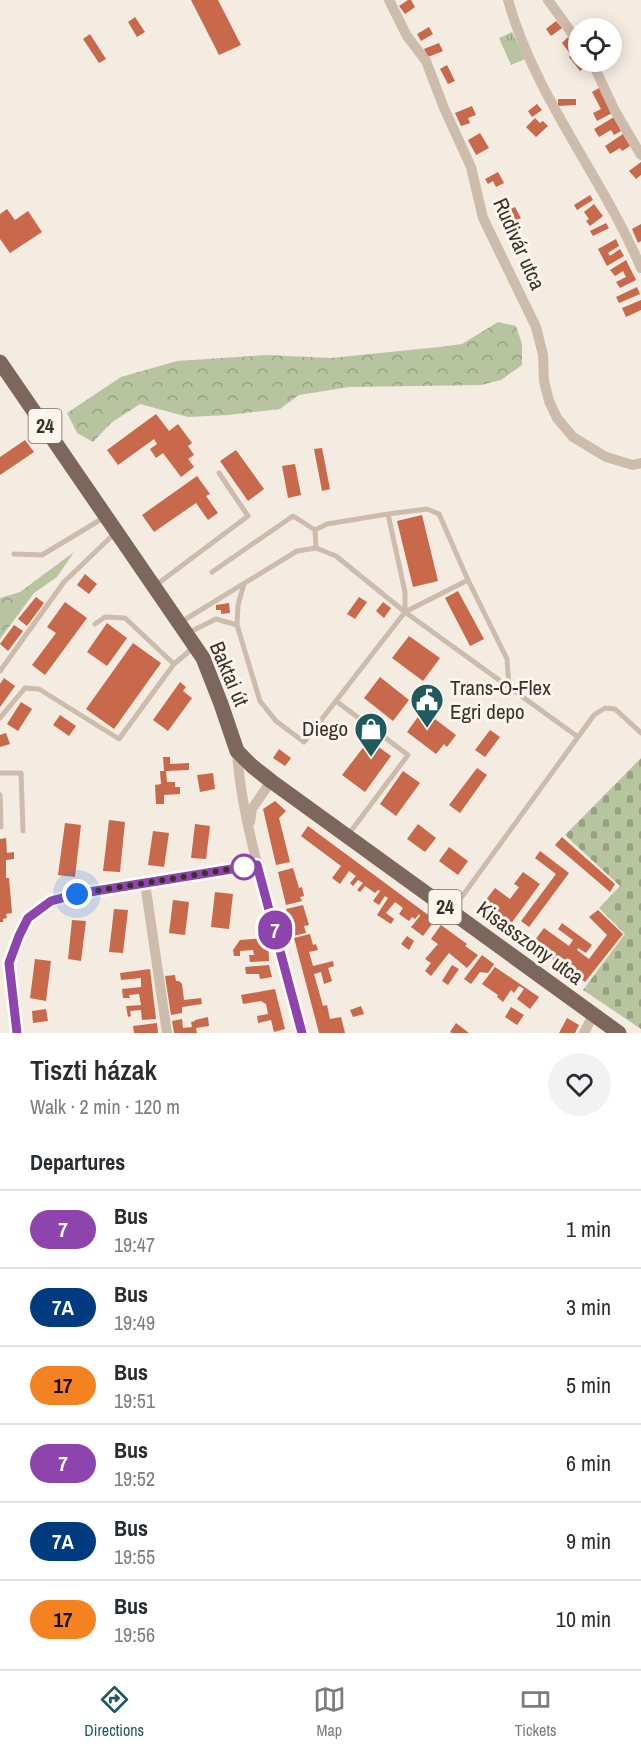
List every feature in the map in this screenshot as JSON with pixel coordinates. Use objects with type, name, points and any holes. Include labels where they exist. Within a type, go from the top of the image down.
[{"type":"main road","name":"Baktai út","points":[[0,362],[203,658],[237,751],[271,781]]},
{"type":"main road","name":"Kisasszony utca","points":[[271,781],[619,1033]]},
{"type":"street","name":"Rudivár utca","points":[[389,0],[407,36],[426,61],[444,108],[471,166],[483,218],[536,327],[543,355],[544,381],[556,418],[573,437],[606,457],[633,465],[641,463]]},
{"type":"street","points":[[508,0],[515,26],[537,74],[622,227],[641,268]]},
{"type":"street","points":[[548,0],[568,28]]},
{"type":"street","points":[[597,72],[615,111],[641,155]]},
{"type":"street","points":[[237,751],[238,773],[257,865],[302,1033]]},
{"type":"street","points":[[249,826],[252,809],[271,781]]},
{"type":"street","points":[[17,1033],[4,963],[28,918],[51,901],[77,894],[257,865]]},
{"type":"street","points":[[145,883],[167,1033]]},
{"type":"street","points":[[584,1033],[593,1015]]},
{"type":"lane","points":[[154,586],[248,516],[219,473]]},
{"type":"lane","points":[[315,530],[327,524],[388,514],[427,509],[439,514],[507,659],[509,687]]},
{"type":"lane","points":[[388,514],[405,592],[405,612]]},
{"type":"lane","points":[[14,554],[42,555],[107,516]]},
{"type":"lane","points":[[212,572],[293,516],[315,530]]},
{"type":"lane","points":[[315,530],[316,548]]},
{"type":"lane","points":[[0,671],[64,582],[117,531]]},
{"type":"lane","points":[[0,718],[25,688],[39,689],[119,739],[174,664],[187,634],[244,584],[297,551],[316,548],[336,556],[405,612],[578,737]]},
{"type":"lane","points":[[244,584],[238,605],[237,625],[260,701],[276,721],[304,742],[405,612],[468,580]]},
{"type":"lane","points":[[95,624],[105,617],[125,618],[174,664]]},
{"type":"lane","points":[[187,634],[216,619],[237,625]]},
{"type":"lane","points":[[336,701],[408,755],[347,836]]},
{"type":"lane","points":[[451,911],[594,715],[605,708],[615,709],[641,733]]},
{"type":"lane","points":[[0,773],[21,773],[23,831]]},
{"type":"lane","points":[[0,795],[1,827]]},
{"type":"green space","points":[[512,32],[525,59],[511,65],[499,38]]},
{"type":"green space","points":[[498,322],[516,326],[522,344],[522,365],[501,380],[481,385],[349,387],[299,395],[280,409],[229,415],[188,417],[140,404],[111,423],[93,442],[77,433],[67,413],[121,377],[177,361],[266,355],[331,358],[439,347],[462,344]]},
{"type":"green space","points":[[74,552],[57,577],[34,593],[0,639],[0,598],[20,592]]},
{"type":"green space","points":[[641,758],[641,1029],[583,990],[625,934],[599,908],[620,886],[565,835]]},
{"type":"building","points":[[191,0],[218,0],[241,45],[219,55]]},
{"type":"building","points":[[411,0],[415,7],[405,14],[399,6]]},
{"type":"building","points":[[135,17],[145,32],[137,37],[128,22]]},
{"type":"building","points":[[556,21],[562,28],[551,36],[546,29]]},
{"type":"building","points":[[429,27],[433,34],[421,41],[417,34]]},
{"type":"building","points":[[90,34],[106,59],[99,63],[83,39]]},
{"type":"building","points":[[568,37],[568,51],[562,43]]},
{"type":"building","points":[[439,43],[443,51],[428,57],[424,49]]},
{"type":"building","points":[[447,65],[455,81],[448,84],[440,69]]},
{"type":"building","points":[[599,88],[612,113],[597,121],[593,113],[601,109],[592,92]]},
{"type":"building","points":[[558,99],[576,99],[576,105],[558,106]]},
{"type":"building","points":[[537,104],[542,110],[532,117],[528,111]]},
{"type":"building","points":[[472,106],[476,115],[468,118],[470,123],[461,126],[455,113]]},
{"type":"building","points":[[614,117],[621,131],[614,135],[611,130],[599,137],[594,129]]},
{"type":"building","points":[[535,118],[548,126],[536,137],[526,127]]},
{"type":"building","points":[[480,133],[489,148],[476,155],[468,140]]},
{"type":"building","points":[[623,134],[630,146],[622,151],[620,148],[610,154],[605,146]]},
{"type":"building","points":[[641,162],[641,175],[636,179],[629,171]]},
{"type":"building","points":[[498,172],[504,183],[496,187],[493,181],[488,184],[485,179]]},
{"type":"building","points":[[590,195],[593,200],[577,210],[574,205]]},
{"type":"building","points":[[594,204],[603,216],[590,226],[586,221],[589,219],[584,212]]},
{"type":"building","points":[[515,207],[521,218],[508,225],[502,213]]},
{"type":"building","points":[[7,209],[15,220],[28,211],[42,232],[10,253],[0,239],[0,214]]},
{"type":"building","points":[[606,223],[609,228],[593,236],[590,231]]},
{"type":"building","points":[[641,224],[641,241],[638,243],[632,229]]},
{"type":"building","points":[[616,239],[619,246],[608,253],[610,256],[620,249],[624,256],[607,266],[598,249]]},
{"type":"building","points":[[626,260],[636,280],[620,288],[616,282],[626,277],[623,271],[615,276],[610,270]]},
{"type":"building","points":[[637,287],[640,294],[619,303],[616,297]]},
{"type":"building","points":[[641,300],[641,310],[626,317],[622,308]]},
{"type":"building","points":[[156,414],[169,431],[178,424],[192,443],[188,446],[194,455],[188,459],[194,467],[181,477],[163,453],[156,458],[150,449],[157,444],[154,439],[118,465],[107,450]]},
{"type":"building","points":[[25,440],[34,452],[0,475],[0,457]]},
{"type":"building","points":[[322,448],[330,489],[322,491],[314,449]]},
{"type":"building","points":[[236,450],[264,489],[248,501],[220,461]]},
{"type":"building","points":[[295,464],[301,495],[288,498],[282,466]]},
{"type":"building","points":[[197,476],[210,494],[206,496],[218,513],[208,520],[196,503],[154,532],[142,515]]},
{"type":"building","points":[[422,515],[438,581],[413,587],[397,521]]},
{"type":"building","points":[[85,574],[97,584],[89,594],[77,585]]},
{"type":"building","points":[[458,591],[484,639],[470,646],[445,598]]},
{"type":"building","points":[[36,597],[44,603],[27,626],[18,619]]},
{"type":"building","points":[[359,597],[367,602],[355,619],[347,614]]},
{"type":"building","points":[[65,602],[87,618],[45,675],[32,665],[56,633],[47,627]]},
{"type":"building","points":[[383,602],[391,608],[384,618],[376,611]]},
{"type":"building","points":[[229,603],[230,613],[221,614],[221,610],[216,610],[216,605]]},
{"type":"building","points":[[107,623],[127,638],[107,666],[87,652]]},
{"type":"building","points":[[14,625],[23,631],[8,651],[0,644]]},
{"type":"building","points":[[409,636],[440,658],[423,681],[392,658]]},
{"type":"building","points":[[133,643],[161,663],[114,729],[86,709]]},
{"type":"building","points":[[380,677],[409,700],[393,721],[364,698]]},
{"type":"building","points":[[4,678],[15,686],[0,707],[0,684]]},
{"type":"building","points":[[180,682],[186,687],[183,691],[192,698],[168,731],[153,720]]},
{"type":"building","points":[[21,702],[32,709],[18,731],[7,724]]},
{"type":"building","points":[[423,710],[456,735],[447,747],[444,744],[436,754],[407,732]]},
{"type":"building","points":[[60,715],[76,726],[69,736],[53,725]]},
{"type":"building","points":[[490,730],[500,737],[485,757],[475,750]]},
{"type":"building","points":[[6,733],[10,744],[0,747],[0,735]]},
{"type":"building","points":[[369,740],[391,756],[365,792],[342,775]]},
{"type":"building","points":[[279,749],[291,758],[285,766],[273,758]]},
{"type":"building","points":[[163,757],[170,757],[170,764],[189,763],[189,770],[166,771],[167,782],[175,782],[175,787],[180,787],[180,794],[164,795],[164,804],[156,804],[155,785],[161,784],[160,771],[164,771]]},
{"type":"building","points":[[477,768],[487,775],[460,813],[449,805]]},
{"type":"building","points":[[403,771],[420,783],[396,816],[380,804]]},
{"type":"building","points":[[213,773],[215,789],[200,792],[197,775]]},
{"type":"building","points":[[275,801],[286,811],[279,818],[290,862],[276,865],[263,809]]},
{"type":"building","points":[[109,820],[125,822],[120,872],[103,871]]},
{"type":"building","points":[[65,823],[81,825],[75,877],[58,875]]},
{"type":"building","points":[[195,824],[210,826],[206,859],[191,858]]},
{"type":"building","points":[[418,824],[436,838],[425,852],[407,839]]},
{"type":"building","points":[[308,826],[435,920],[423,936],[411,927],[420,916],[419,914],[415,919],[412,917],[409,921],[399,914],[403,908],[395,902],[386,913],[394,919],[391,924],[377,915],[388,898],[385,896],[379,905],[373,901],[380,891],[375,893],[365,886],[360,892],[357,890],[363,883],[358,880],[353,886],[350,883],[356,876],[349,871],[340,884],[332,878],[341,866],[301,836]]},
{"type":"building","points":[[153,831],[169,833],[164,867],[148,865]]},
{"type":"building","points":[[562,837],[615,884],[610,892],[555,845]]},
{"type":"building","points":[[6,838],[7,853],[14,852],[14,859],[6,860],[6,878],[9,878],[12,913],[6,914],[7,918],[0,922],[0,839]]},
{"type":"building","points":[[449,847],[468,861],[458,875],[439,861]]},
{"type":"building","points":[[540,851],[569,873],[529,927],[521,921],[556,874],[535,858]]},
{"type":"building","points":[[293,868],[304,896],[300,897],[302,901],[286,905],[278,872]]},
{"type":"building","points":[[523,872],[540,884],[510,925],[482,905],[495,888],[510,899],[519,887],[514,884]]},
{"type":"building","points":[[215,892],[233,894],[229,929],[211,927]]},
{"type":"building","points":[[173,900],[189,902],[185,935],[169,933]]},
{"type":"building","points":[[303,905],[309,925],[304,926],[306,933],[293,936],[286,909]]},
{"type":"building","points":[[114,909],[128,910],[123,953],[109,952]]},
{"type":"building","points":[[598,910],[623,934],[585,982],[532,944],[544,928],[569,946],[573,940],[558,929],[562,923],[592,945],[586,953],[578,948],[577,950],[589,959],[607,935],[589,917]]},
{"type":"building","points":[[72,920],[86,921],[81,961],[68,959]]},
{"type":"building","points":[[441,925],[478,955],[467,968],[449,953],[431,976],[425,971],[431,963],[425,959],[438,944],[431,939]]},
{"type":"building","points":[[310,934],[313,945],[316,944],[318,950],[309,952],[313,966],[333,961],[334,966],[328,968],[332,981],[324,984],[321,972],[314,974],[323,1006],[327,1005],[330,1019],[341,1017],[345,1033],[319,1033],[294,938]]},
{"type":"building","points":[[407,936],[414,941],[409,950],[401,944]]},
{"type":"building","points":[[268,938],[269,961],[250,962],[249,955],[254,955],[253,950],[240,951],[240,956],[234,956],[233,950],[240,940]]},
{"type":"building","points":[[482,955],[494,964],[488,973],[480,972],[471,984],[464,979]]},
{"type":"building","points":[[35,959],[51,961],[46,1001],[30,998]]},
{"type":"building","points":[[269,965],[272,977],[260,979],[259,974],[246,974],[245,967]]},
{"type":"building","points":[[452,965],[459,969],[448,985],[442,981]]},
{"type":"building","points":[[495,967],[539,997],[530,1009],[517,999],[524,989],[519,986],[514,993],[511,990],[503,1002],[497,997],[498,995],[482,984]]},
{"type":"building","points":[[150,969],[156,1019],[142,1020],[141,1010],[130,1011],[131,1016],[128,1017],[126,1006],[141,1005],[139,994],[123,998],[122,989],[141,987],[141,978],[121,980],[120,973]]},
{"type":"building","points":[[175,975],[176,981],[182,984],[184,1000],[201,998],[202,1004],[182,1007],[182,1013],[171,1015],[165,976]]},
{"type":"building","points":[[275,989],[285,1029],[274,1032],[271,1020],[258,1023],[257,1016],[268,1014],[266,1004],[261,1001],[243,1004],[241,995]]},
{"type":"building","points":[[361,1006],[364,1014],[353,1017],[350,1010]]},
{"type":"building","points":[[511,1007],[524,1015],[517,1025],[505,1017]]},
{"type":"building","points":[[46,1009],[48,1021],[33,1023],[32,1011]]},
{"type":"building","points":[[208,1017],[209,1026],[196,1028],[197,1033],[174,1033],[172,1021],[182,1019],[183,1028],[192,1027],[191,1022]]},
{"type":"building","points":[[567,1018],[579,1025],[575,1033],[559,1033]]},
{"type":"building","points":[[157,1023],[158,1033],[134,1033],[133,1026]]},
{"type":"building","points":[[456,1023],[469,1033],[450,1032]]},
{"type":"bus line","name":"7","points":[[17,1033],[9,963],[28,918],[51,901],[77,894],[257,865],[302,1033]]},
{"type":"place","name":"Trans-O-Flex Egri depo","points":[[427,729]]},
{"type":"place","name":"Diego","points":[[371,758]]},
{"type":"route","points":[[77,894],[244,867]]}]
